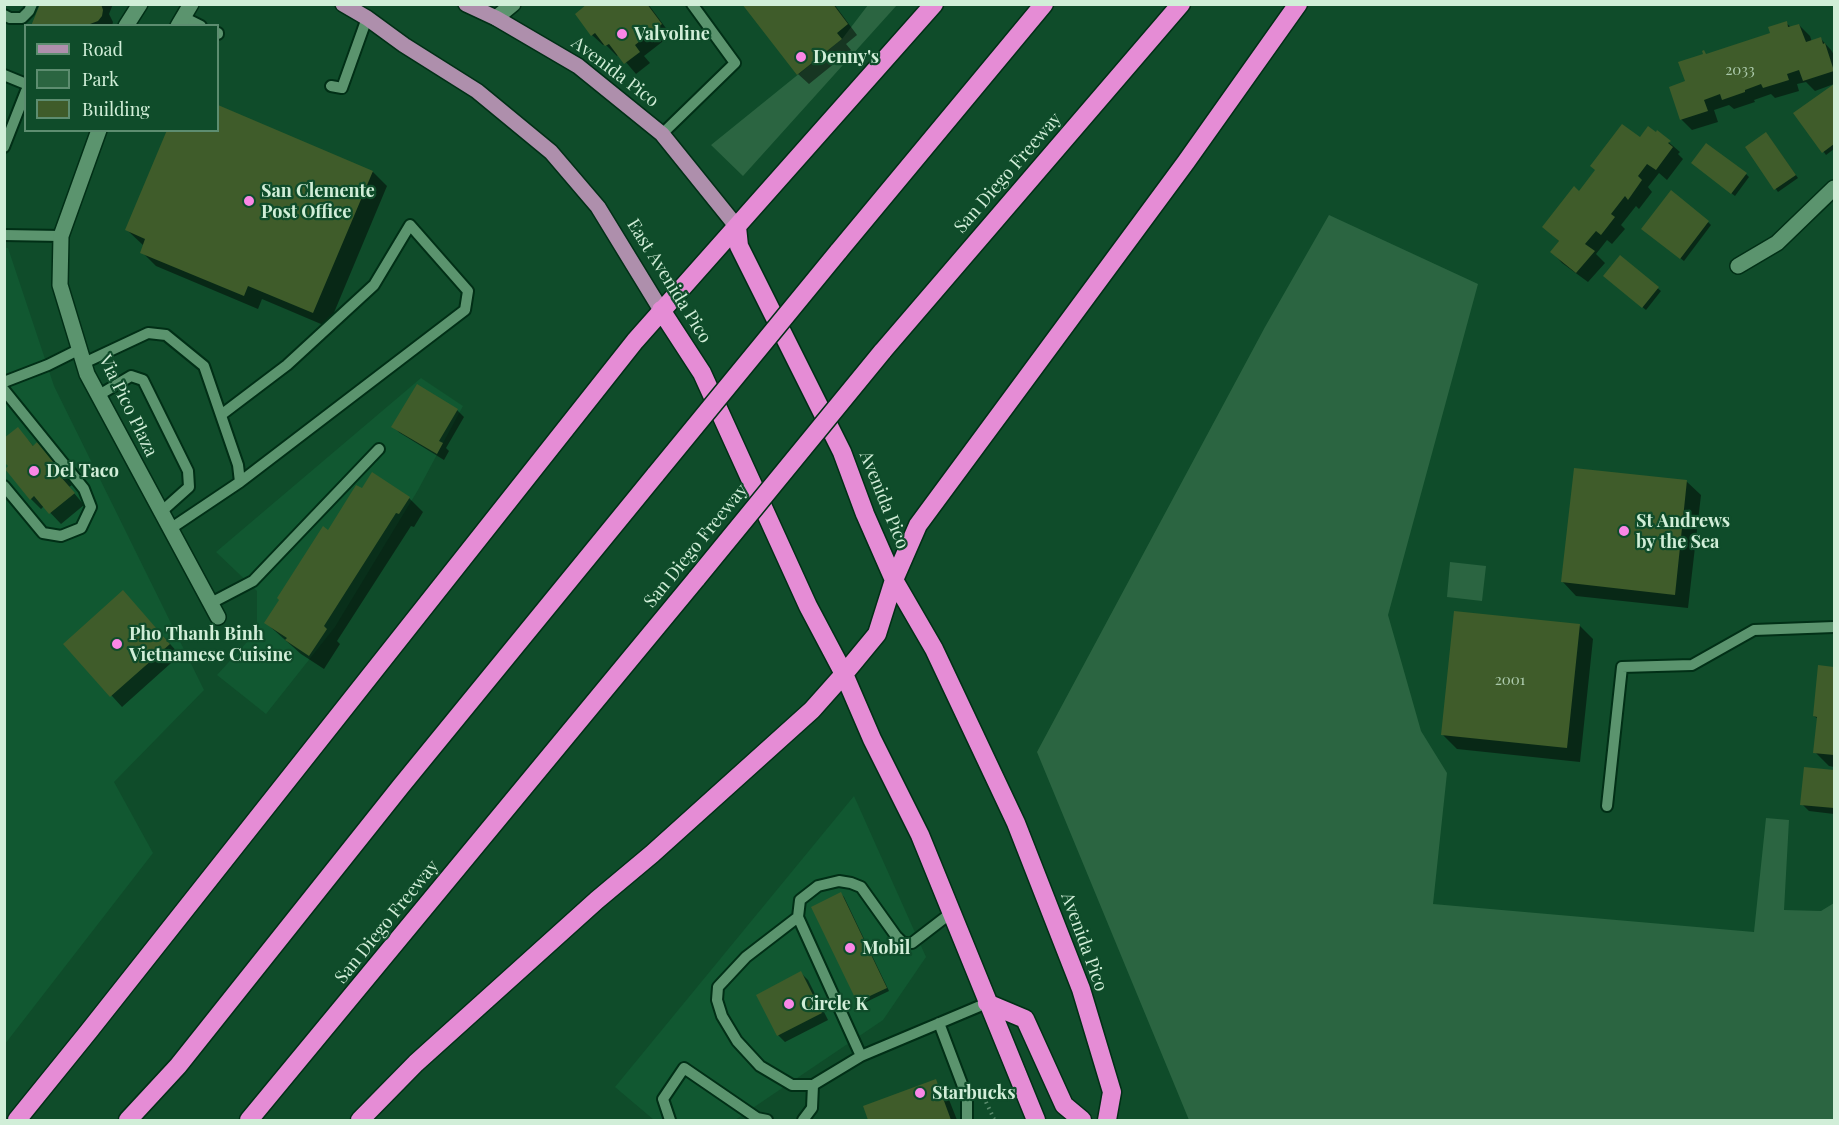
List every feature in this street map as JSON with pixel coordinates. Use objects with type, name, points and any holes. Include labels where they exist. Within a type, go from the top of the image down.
[{"type":"highway","points":[[17,1120],[661,310],[934,4]]},
{"type":"highway","points":[[128,1120],[178,1066],[401,786],[1044,4]]},
{"type":"highway","name":"San Diego Freeway","points":[[249,1120],[882,352],[1181,4]]},
{"type":"highway","points":[[360,1120],[416,1063],[812,710],[844,674],[877,634],[894,580],[918,525],[1186,162],[1298,4]]},
{"type":"highway","name":"Avenida Pico","points":[[737,227],[739,246],[842,452],[865,514],[894,580],[934,649],[1017,823],[1081,989],[1112,1092],[1107,1120]]},
{"type":"highway","name":"East Avenida Pico","points":[[661,310],[702,373],[803,596],[844,674]]},
{"type":"highway","points":[[844,674],[872,739],[920,835],[1036,1120]]},
{"type":"highway","points":[[987,1003],[1025,1019],[1064,1105],[1082,1120]]},
{"type":"main road","name":"East Avenida Pico","points":[[343,4],[477,91],[551,152],[598,207],[661,310]]},
{"type":"main road","name":"Avenida Pico","points":[[466,4],[496,18],[578,66],[662,134],[737,227]]},
{"type":"street","points":[[127,24],[140,4]]},
{"type":"street","points":[[496,18],[513,4]]},
{"type":"street","name":"Via Pico Plaza","points":[[98,132],[61,236],[60,285],[87,374],[218,617]]},
{"type":"street","points":[[1738,266],[1777,243],[1834,188]]},
{"type":"lane","points":[[4,15],[10,18],[22,18],[32,4]]},
{"type":"lane","points":[[662,134],[735,63],[692,4]]},
{"type":"lane","points":[[184,16],[198,24]]},
{"type":"lane","points":[[331,86],[342,88],[367,18]]},
{"type":"lane","points":[[4,75],[24,83]]},
{"type":"lane","points":[[4,147],[24,96]]},
{"type":"lane","points":[[170,529],[240,482],[465,310],[468,291],[410,225],[374,285],[287,365],[221,415]]},
{"type":"lane","points":[[4,235],[61,236]]},
{"type":"lane","points":[[4,382],[48,365],[82,356],[147,333],[166,335],[204,366],[238,465],[240,482]]},
{"type":"lane","points":[[99,395],[131,376],[143,380],[188,471],[189,487],[161,512]]},
{"type":"lane","points":[[4,390],[84,489],[91,507],[81,528],[61,536],[43,533],[4,486]]},
{"type":"lane","points":[[211,603],[253,580],[379,449]]},
{"type":"lane","points":[[1607,806],[1622,667],[1692,665],[1754,630],[1834,627]]},
{"type":"lane","points":[[861,1056],[798,917],[800,900],[818,886],[839,881],[851,882],[861,887],[903,943],[912,943],[951,913]]},
{"type":"lane","points":[[798,917],[746,957],[717,987],[717,1000],[722,1016],[737,1041],[760,1066],[792,1085],[813,1085],[861,1056],[987,1003]]},
{"type":"lane","points":[[939,1023],[967,1097],[967,1120]]},
{"type":"lane","points":[[670,1120],[663,1099],[684,1068],[757,1118],[767,1120]]},
{"type":"lane","points":[[802,1120],[812,1108],[813,1085]]},
{"type":"shaded area","points":[[4,248],[8,248],[54,386],[204,690],[114,782],[153,853],[5,1044]]},
{"type":"shaded area","points":[[421,378],[463,406],[418,490],[335,627],[266,714],[217,675],[257,631],[257,591],[216,552]]},
{"type":"shaded area","points":[[854,796],[926,957],[883,1020],[735,1120],[654,1120],[615,1087]]},
{"type":"green space","points":[[868,5],[897,5],[743,176],[711,145],[842,39]]},
{"type":"green space","points":[[1329,215],[1478,284],[1388,615],[1421,731],[1447,773],[1433,904],[1754,932],[1766,818],[1789,820],[1784,910],[1821,911],[1834,903],[1834,1120],[1189,1120],[1037,752],[1265,327]]},
{"type":"green space","points":[[1450,562],[1486,566],[1482,601],[1447,597]]},
{"type":"building","points":[[40,4],[101,4],[103,10],[98,21],[90,24],[32,24]]},
{"type":"building","name":"Valvoline","points":[[587,4],[647,4],[662,24],[635,45],[640,52],[624,64],[609,44],[605,46],[595,33],[591,36],[575,14]]},
{"type":"building","name":"Denny's","points":[[742,4],[833,4],[848,24],[837,33],[842,39],[797,75]]},
{"type":"building","points":[[1787,21],[1788,27],[1799,24],[1806,42],[1821,37],[1834,71],[1803,81],[1799,70],[1787,74],[1789,80],[1763,88],[1761,84],[1722,100],[1720,94],[1704,100],[1708,111],[1680,120],[1669,87],[1685,81],[1678,62],[1703,54],[1704,50],[1706,54],[1770,33],[1768,27]]},
{"type":"building","points":[[1834,84],[1834,144],[1822,153],[1793,113]]},
{"type":"building","name":"San Clemente Post Office","points":[[219,105],[373,171],[313,313],[248,286],[244,296],[140,253],[145,239],[125,230],[166,132],[219,132]]},
{"type":"building","points":[[1622,124],[1640,137],[1648,126],[1656,132],[1657,130],[1671,141],[1668,143],[1673,147],[1656,170],[1647,164],[1638,176],[1642,180],[1628,200],[1625,196],[1611,214],[1615,217],[1601,235],[1596,231],[1585,244],[1595,251],[1576,273],[1550,252],[1559,241],[1542,227],[1574,186],[1579,191],[1595,170],[1590,166]]},
{"type":"building","points":[[1766,132],[1796,175],[1774,190],[1745,147]]},
{"type":"building","points":[[1706,143],[1747,173],[1731,194],[1691,163]]},
{"type":"building","points":[[1671,190],[1709,221],[1680,259],[1641,229]]},
{"type":"building","points":[[1620,255],[1659,287],[1642,308],[1603,276]]},
{"type":"building","points":[[417,384],[458,409],[439,441],[443,443],[437,454],[391,427]]},
{"type":"building","name":"Del Taco","points":[[18,427],[33,446],[37,442],[63,473],[60,476],[75,493],[49,514],[34,496],[30,500],[5,469],[8,466],[4,462],[4,438]]},
{"type":"building","name":"St Andrews by the Sea","points":[[1574,468],[1687,480],[1675,595],[1561,582]]},
{"type":"building","points":[[372,472],[410,497],[399,514],[396,513],[324,626],[327,629],[309,656],[264,623],[279,600],[277,598],[323,526],[328,530],[356,485],[362,488]]},
{"type":"building","name":"Pho Thanh Binh Vietnamese Cuisine","points":[[123,590],[170,644],[110,697],[63,644]]},
{"type":"building","points":[[1454,611],[1580,624],[1567,748],[1441,735]]},
{"type":"building","points":[[1818,665],[1834,667],[1834,755],[1813,753],[1817,717],[1813,716]]},
{"type":"building","points":[[1804,767],[1834,770],[1834,808],[1800,805]]},
{"type":"building","points":[[841,892],[887,988],[857,1002],[811,907]]},
{"type":"building","name":"Circle K","points":[[801,971],[822,1013],[777,1036],[756,995]]},
{"type":"building","name":"Starbucks","points":[[936,1079],[951,1120],[868,1120],[863,1106]]},
{"type":"place","name":"Valvoline","points":[[622,34]]},
{"type":"place","name":"Denny's","points":[[801,57]]},
{"type":"place","name":"San Clemente Post Office","points":[[249,201]]},
{"type":"place","name":"Del Taco","points":[[34,471]]},
{"type":"place","name":"St Andrews by the Sea","points":[[1624,531]]},
{"type":"place","name":"Pho Thanh Binh Vietnamese Cuisine","points":[[117,644]]},
{"type":"place","name":"Mobil","points":[[850,948]]},
{"type":"place","name":"Circle K","points":[[789,1004]]},
{"type":"place","name":"Starbucks","points":[[920,1093]]}]
